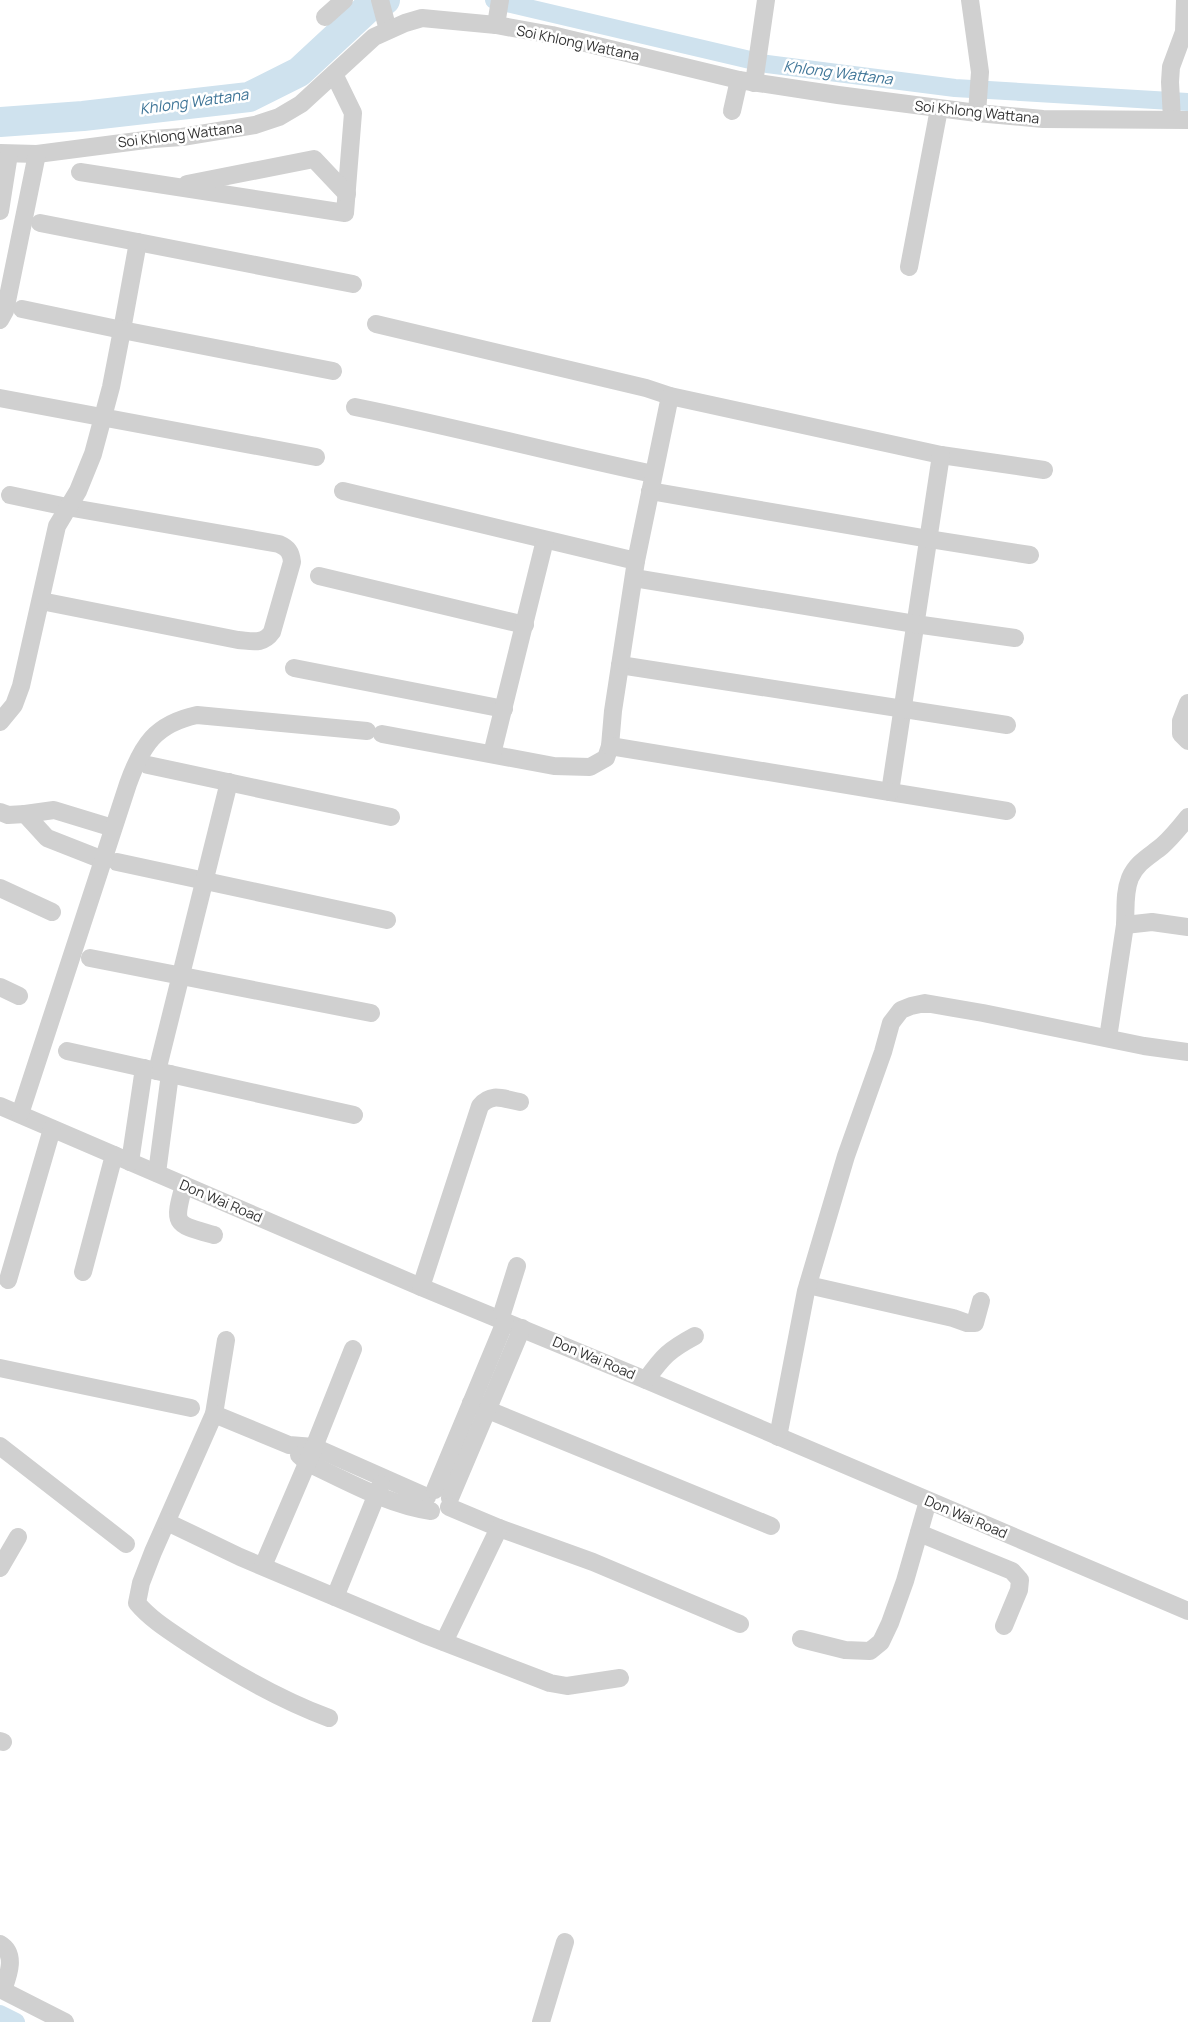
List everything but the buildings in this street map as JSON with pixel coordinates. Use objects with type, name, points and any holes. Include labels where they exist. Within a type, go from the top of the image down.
[{"type":"street","points":[[325,17],[344,0]]},
{"type":"street","points":[[380,0],[387,24]]},
{"type":"street","points":[[732,110],[749,79],[760,44],[766,0]]},
{"type":"street","points":[[970,0],[980,72],[978,107]]},
{"type":"street","points":[[1177,116],[1170,82],[1171,67],[1184,32],[1186,0]]},
{"type":"street","name":"Soi Khlong Wattana","points":[[4,154],[37,154],[134,141],[182,138],[255,125],[279,117],[301,104],[387,24],[422,18],[498,13],[552,35],[749,79],[939,109],[978,107],[1075,120],[1177,116]]},
{"type":"street","points":[[80,172],[345,213],[353,113],[334,74]]},
{"type":"street","points":[[909,267],[939,109]]},
{"type":"street","points":[[0,211],[4,154]]},
{"type":"street","points":[[0,320],[5,311],[37,154]]},
{"type":"street","points":[[175,187],[314,159],[347,194]]},
{"type":"street","points":[[40,223],[353,284]]},
{"type":"street","points":[[0,722],[14,705],[21,686],[57,526],[78,491],[93,454],[104,418],[138,242]]},
{"type":"street","points":[[22,309],[332,371]]},
{"type":"street","points":[[376,324],[637,386],[670,396],[941,455],[1044,470]]},
{"type":"street","points":[[20,1114],[110,861],[113,828],[138,758],[145,746],[162,728],[182,718],[197,715],[223,716],[374,732],[554,766],[590,767],[606,758],[610,746],[635,570],[670,396]]},
{"type":"street","points":[[0,398],[316,457]]},
{"type":"street","points":[[355,407],[423,420],[570,457],[652,482],[929,539],[1030,555]]},
{"type":"street","points":[[890,792],[941,455]]},
{"type":"street","points":[[343,491],[545,540],[635,570],[915,624],[1015,638]]},
{"type":"street","points":[[10,494],[67,507],[279,544],[287,548],[291,553],[292,562],[272,632],[262,642],[238,640],[41,601]]},
{"type":"street","points":[[492,754],[545,540]]},
{"type":"street","points":[[319,576],[525,625]]},
{"type":"street","points":[[620,665],[1007,725]]},
{"type":"street","points":[[294,668],[504,709]]},
{"type":"street","points":[[1188,703],[1181,721],[1181,734],[1188,741]]},
{"type":"street","points":[[610,746],[1007,812]]},
{"type":"street","points":[[148,765],[390,817]]},
{"type":"street","points":[[83,1272],[90,1240],[157,1071],[229,782]]},
{"type":"street","points":[[0,812],[8,815],[54,810],[113,828]]},
{"type":"street","points":[[25,814],[47,838],[110,861],[387,920]]},
{"type":"street","points":[[1108,1038],[1125,924],[1126,896],[1130,878],[1141,861],[1162,846],[1188,816]]},
{"type":"street","points":[[0,888],[52,912]]},
{"type":"street","points":[[1125,924],[1152,922],[1188,927]]},
{"type":"street","points":[[90,958],[372,1013]]},
{"type":"street","points":[[0,987],[18,996]]},
{"type":"street","points":[[778,1437],[808,1285],[846,1156],[883,1052],[891,1023],[901,1010],[925,1003],[1188,1052]]},
{"type":"street","points":[[67,1051],[354,1115]]},
{"type":"street","points":[[157,1071],[157,1173]]},
{"type":"street","points":[[421,1287],[480,1106],[486,1100],[493,1097],[520,1102]]},
{"type":"street","name":"Don Wai Road","points":[[0,1106],[421,1287],[646,1380],[1188,1611]]},
{"type":"street","points":[[8,1280],[52,1129]]},
{"type":"street","points":[[184,1185],[176,1213],[179,1221],[187,1227],[214,1235]]},
{"type":"street","points":[[479,1406],[517,1266]]},
{"type":"street","points":[[808,1285],[967,1323],[975,1323],[981,1301]]},
{"type":"street","points":[[438,1501],[479,1406],[522,1328]]},
{"type":"street","points":[[646,1380],[663,1356],[695,1336]]},
{"type":"street","points":[[226,1340],[214,1414],[141,1583],[138,1603],[141,1608],[164,1628],[223,1666],[305,1709],[329,1718]]},
{"type":"street","points":[[263,1566],[311,1455],[353,1349]]},
{"type":"street","points":[[2,1372],[191,1408]]},
{"type":"street","points":[[479,1406],[771,1526]]},
{"type":"street","points":[[214,1414],[380,1486],[403,1505],[438,1501],[499,1528],[592,1562],[740,1624]]},
{"type":"street","points":[[0,1446],[126,1544]]},
{"type":"street","points":[[335,1597],[380,1486]]},
{"type":"street","points":[[802,1639],[845,1650],[870,1651],[881,1642],[905,1581],[928,1501]]},
{"type":"street","points":[[166,1522],[263,1566],[423,1634],[550,1682],[567,1686],[620,1678]]},
{"type":"street","points":[[444,1642],[499,1528]]},
{"type":"street","points":[[919,1533],[1012,1571],[1020,1580],[1019,1590],[1004,1626]]},
{"type":"street","points":[[0,1568],[18,1537]]},
{"type":"street","points":[[541,2022],[565,1942]]},
{"type":"street","points":[[0,1944],[4,1946],[9,1956],[11,1969],[2,1990],[65,2022]]},
{"type":"waterway","name":"Khlong Wattana","points":[[0,122],[83,116],[249,97],[299,72],[369,7],[385,0]]},
{"type":"waterway","name":"Khlong Wattana","points":[[494,0],[767,64],[955,88],[1188,102]]},
{"type":"waterway","points":[[0,2014],[16,2022]]}]
